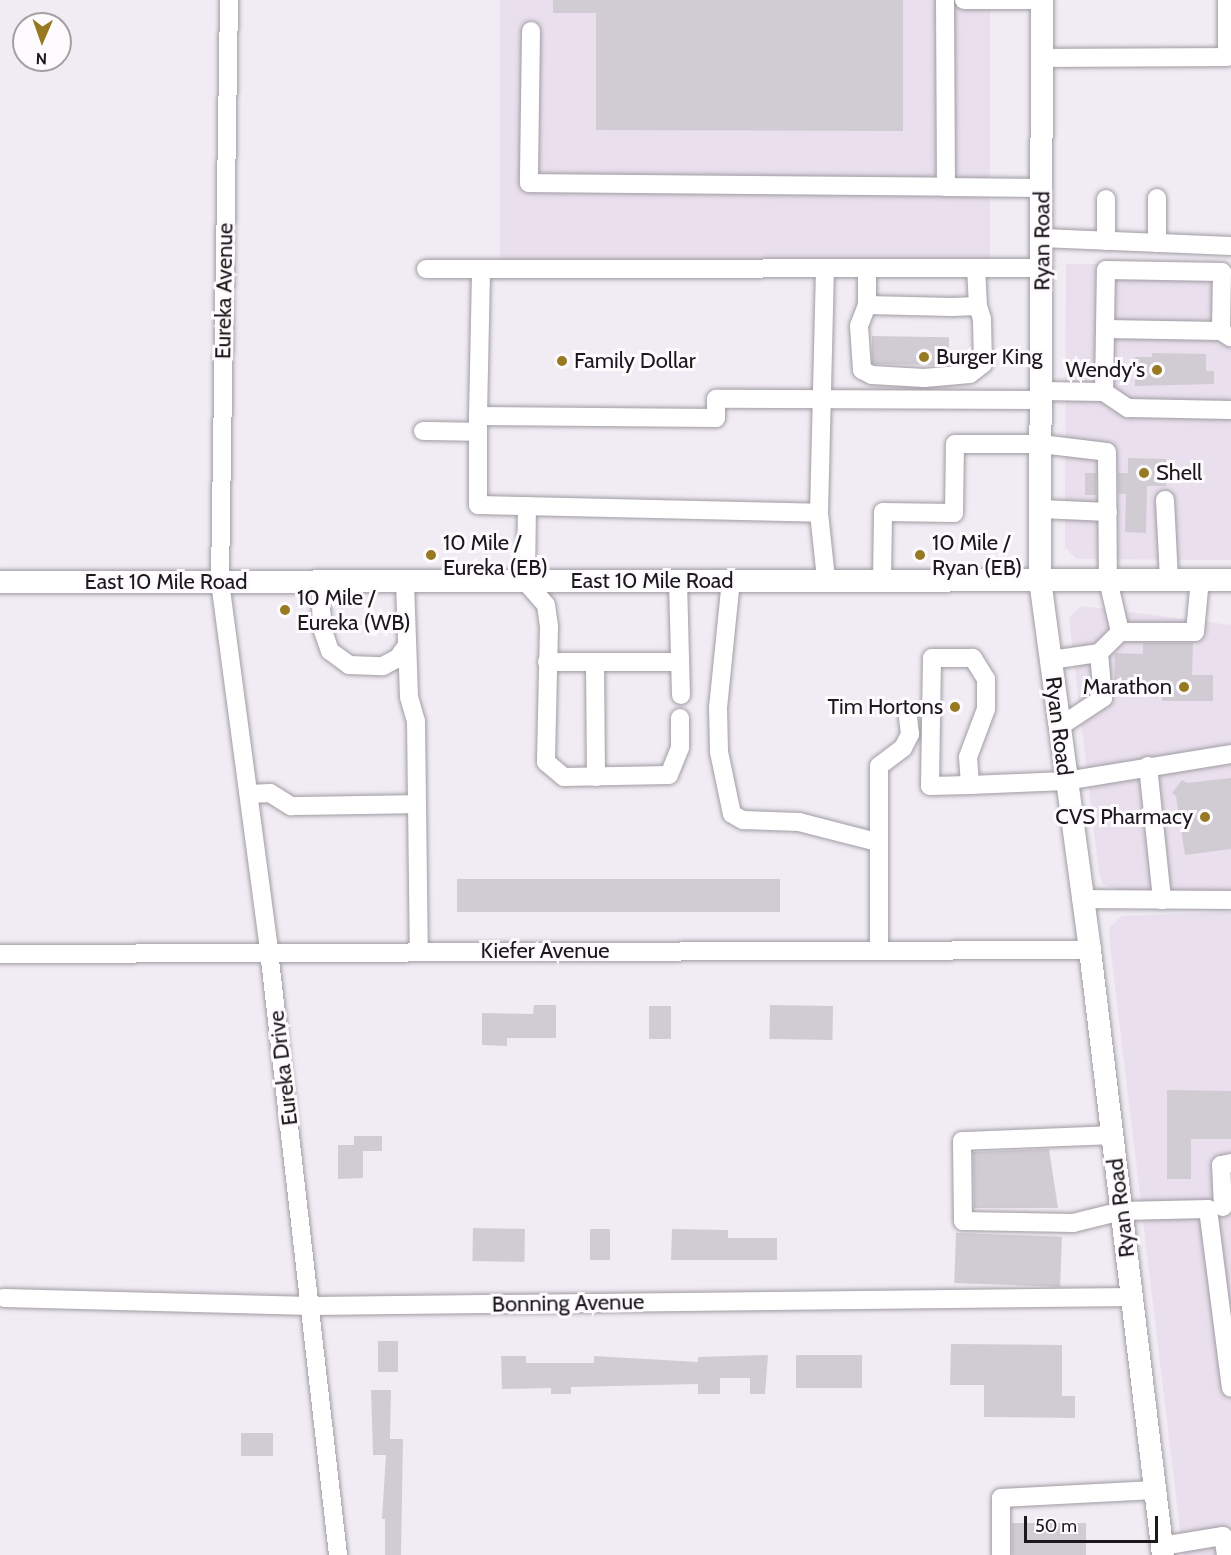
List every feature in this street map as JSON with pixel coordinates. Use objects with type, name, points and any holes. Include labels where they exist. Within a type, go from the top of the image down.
[{"type":"main road","name":"Ryan Road","points":[[1042,0],[1041,580],[1081,900],[1090,950],[1162,1551]]},
{"type":"main road","name":"East 10 Mile Road","points":[[0,582],[1231,580]]},
{"type":"street","name":"Eureka Avenue","points":[[220,582],[229,0]]},
{"type":"street","points":[[945,0],[946,187]]},
{"type":"street","points":[[964,0],[1042,0]]},
{"type":"street","points":[[1042,58],[1227,57],[1227,0]]},
{"type":"street","points":[[531,31],[529,183],[1042,188]]},
{"type":"street","points":[[1156,243],[1157,198]]},
{"type":"street","points":[[1106,199],[1106,241]]},
{"type":"street","points":[[1042,238],[1231,246]]},
{"type":"street","points":[[825,268],[819,513],[826,579]]},
{"type":"street","points":[[867,268],[867,305],[859,326],[862,370],[872,375],[924,378],[970,374],[982,364],[982,319],[978,306],[976,268]]},
{"type":"street","points":[[426,269],[1042,268]]},
{"type":"street","points":[[481,269],[478,505],[819,513]]},
{"type":"street","points":[[1104,392],[1106,270],[1222,272],[1226,335],[1106,329]]},
{"type":"street","points":[[867,305],[978,306]]},
{"type":"street","points":[[423,431],[478,424],[716,417],[716,399],[821,401],[1042,396],[1104,392],[1128,408],[1231,410]]},
{"type":"street","points":[[882,579],[883,512],[954,513],[955,444],[1041,444],[1107,452],[1108,580],[1120,632]]},
{"type":"street","points":[[1165,500],[1164,537],[1169,579]]},
{"type":"street","points":[[527,506],[526,582],[546,605],[546,762],[564,777],[669,775],[680,748],[680,718]]},
{"type":"street","points":[[1041,509],[1108,512]]},
{"type":"street","points":[[1051,660],[1099,653],[1120,632],[1196,633],[1200,579]]},
{"type":"street","points":[[731,580],[718,707],[719,752],[732,814],[743,820],[799,822],[877,842]]},
{"type":"street","points":[[678,581],[678,662],[681,695]]},
{"type":"street","name":"Eureka Drive","points":[[220,582],[269,951],[338,1555]]},
{"type":"street","points":[[320,582],[322,628],[330,651],[349,665],[383,666],[398,658],[407,645]]},
{"type":"street","points":[[405,582],[408,697],[416,721],[419,951]]},
{"type":"street","points":[[1059,727],[1103,698],[1099,653]]},
{"type":"street","points":[[970,785],[968,757],[986,709],[986,679],[973,658],[932,658],[930,786],[970,785],[1066,781],[1231,754]]},
{"type":"street","points":[[547,662],[678,662]]},
{"type":"street","points":[[596,662],[596,777]]},
{"type":"street","points":[[879,950],[877,842],[879,766],[903,748],[910,734],[908,718]]},
{"type":"street","points":[[1148,766],[1162,900]]},
{"type":"street","points":[[249,794],[270,793],[291,806],[417,804]]},
{"type":"street","points":[[1081,900],[1231,900]]},
{"type":"street","name":"Kiefer Avenue","points":[[0,954],[269,951],[1090,950]]},
{"type":"street","points":[[1112,1135],[962,1141],[963,1221],[1073,1223],[1121,1211],[1221,1208]]},
{"type":"street","points":[[1231,1163],[1221,1165],[1221,1208],[1231,1388]]},
{"type":"street","name":"Bonning Avenue","points":[[4,1298],[311,1306],[1131,1297]]},
{"type":"street","points":[[1001,1555],[1001,1498],[1155,1490]]},
{"type":"street","points":[[1162,1551],[1227,1536],[1226,1555]]},
{"type":"shaded area","points":[[500,0],[990,0],[990,260],[500,260]]},
{"type":"shaded area","points":[[1066,264],[1227,265],[1228,328],[1231,329],[1231,560],[1077,559],[1065,548]]},
{"type":"shaded area","points":[[1082,606],[1231,625],[1231,892],[1121,891],[1103,884],[1099,873],[1069,617]]},
{"type":"shaded area","points":[[1231,912],[1231,1555],[1183,1555],[1109,936],[1110,927],[1122,916]]},
{"type":"building","points":[[553,0],[903,0],[903,131],[596,130],[596,13],[553,13]]},
{"type":"building","points":[[872,336],[949,337],[948,365],[872,364]]},
{"type":"building","points":[[1152,353],[1206,354],[1206,371],[1214,371],[1214,384],[1135,386],[1135,357],[1152,357]]},
{"type":"building","points":[[1128,458],[1166,459],[1166,486],[1147,486],[1146,533],[1125,532],[1126,494],[1119,494],[1118,473],[1128,473]]},
{"type":"building","points":[[1085,473],[1096,473],[1096,495],[1085,495]]},
{"type":"building","points":[[1143,643],[1193,643],[1192,675],[1213,675],[1213,701],[1162,701],[1162,684],[1114,683],[1115,653],[1143,654]]},
{"type":"building","name":"CVS Pharmacy","points":[[1231,778],[1231,849],[1185,855],[1176,796],[1172,793],[1182,780],[1187,783]]},
{"type":"building","points":[[457,879],[780,879],[780,912],[457,912]]},
{"type":"building","points":[[534,1005],[556,1005],[556,1038],[507,1038],[507,1046],[482,1045],[482,1013],[533,1014]]},
{"type":"building","points":[[770,1005],[833,1006],[832,1040],[769,1039]]},
{"type":"building","points":[[649,1006],[671,1006],[671,1039],[649,1039]]},
{"type":"building","points":[[1167,1090],[1231,1091],[1231,1139],[1191,1139],[1191,1179],[1167,1179]]},
{"type":"building","points":[[354,1136],[382,1136],[382,1151],[363,1151],[363,1178],[338,1179],[338,1145],[354,1145]]},
{"type":"building","points":[[1049,1149],[1058,1208],[974,1208],[973,1152]]},
{"type":"building","points":[[473,1228],[525,1229],[524,1262],[472,1261]]},
{"type":"building","points":[[590,1229],[610,1229],[610,1260],[590,1260]]},
{"type":"building","points":[[672,1229],[728,1230],[728,1238],[777,1238],[777,1260],[671,1260]]},
{"type":"building","points":[[956,1233],[1062,1237],[1060,1287],[954,1283]]},
{"type":"building","points":[[378,1341],[398,1341],[398,1372],[378,1372]]},
{"type":"building","points":[[951,1344],[1062,1345],[1062,1396],[1075,1396],[1075,1418],[984,1417],[984,1385],[950,1385]]},
{"type":"building","points":[[768,1355],[765,1394],[750,1394],[750,1378],[720,1378],[720,1394],[698,1394],[698,1384],[571,1387],[571,1394],[551,1394],[551,1388],[502,1389],[501,1356],[526,1356],[526,1363],[594,1363],[594,1356],[698,1362],[698,1357]]},
{"type":"building","points":[[796,1355],[862,1355],[862,1388],[796,1388]]},
{"type":"building","points":[[371,1390],[391,1390],[390,1439],[403,1439],[401,1555],[385,1555],[385,1519],[382,1519],[386,1455],[373,1455]]},
{"type":"building","points":[[241,1433],[273,1433],[273,1456],[241,1456]]},
{"type":"building","points":[[1012,1523],[1086,1523],[1086,1555],[1012,1555]]},
{"type":"place","name":"Burger King","points":[[924,357]]},
{"type":"place","name":"Family Dollar","points":[[562,361]]},
{"type":"place","name":"Wendy's","points":[[1157,370]]},
{"type":"place","name":"Shell","points":[[1144,473]]},
{"type":"place","name":"10 Mile / Eureka (EB)","points":[[431,555]]},
{"type":"place","name":"10 Mile / Ryan (EB)","points":[[920,555]]},
{"type":"place","name":"10 Mile / Eureka (WB)","points":[[285,610]]},
{"type":"place","name":"Marathon","points":[[1184,687]]},
{"type":"place","name":"Tim Hortons","points":[[955,707]]},
{"type":"place","name":"CVS Pharmacy","points":[[1205,817]]}]
